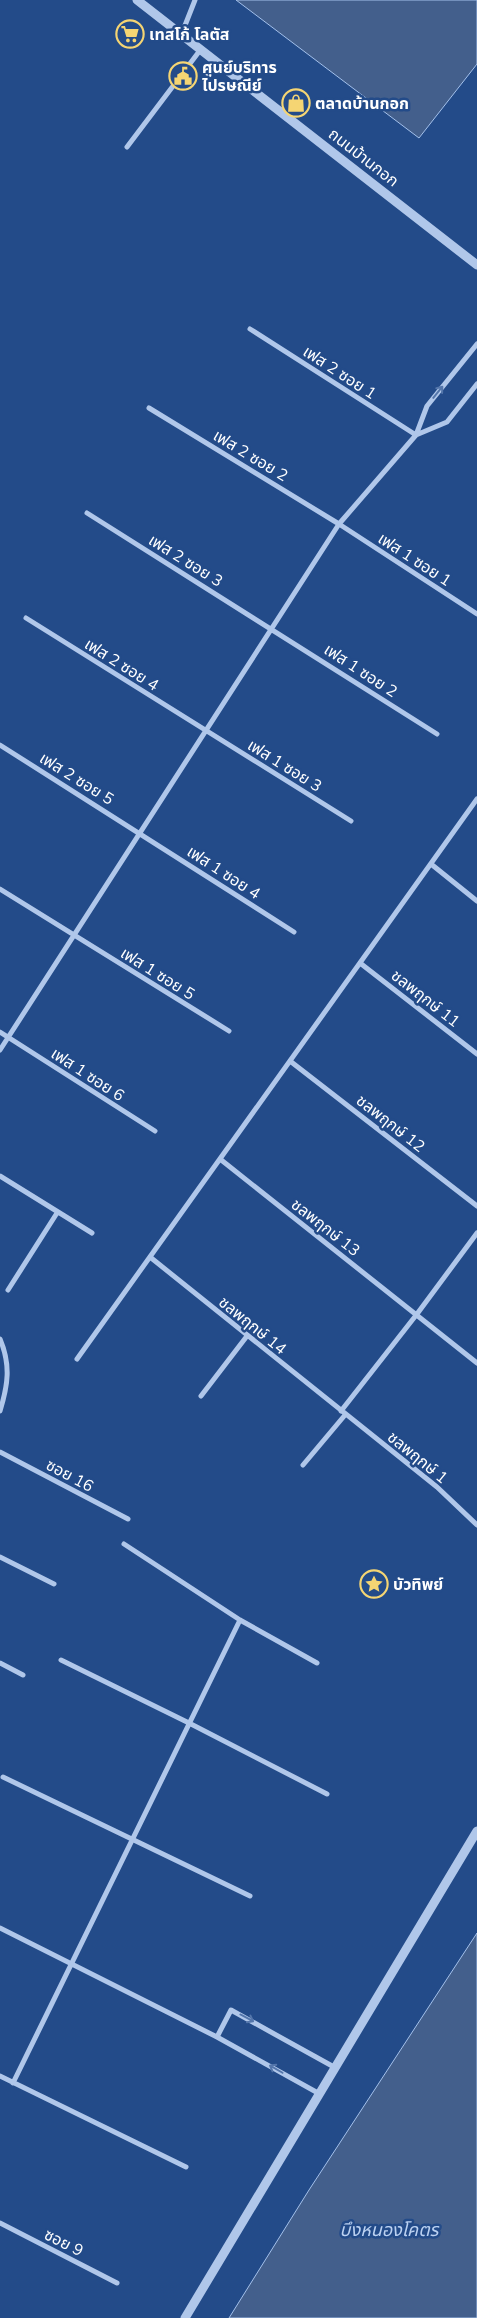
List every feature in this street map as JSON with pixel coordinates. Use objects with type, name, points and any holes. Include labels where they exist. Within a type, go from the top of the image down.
[{"type":"street","name":"ถนนบ้านกอก","points":[[137,0],[202,48],[477,265]]},
{"type":"street","points":[[182,33],[195,0]]},
{"type":"street","points":[[127,147],[202,48]]},
{"type":"street","name":"เฟส 2 ซอย 1","points":[[250,329],[416,435]]},
{"type":"street","points":[[0,1050],[339,524],[416,435],[427,406],[477,344]]},
{"type":"street","points":[[416,435],[447,422],[477,384]]},
{"type":"street","name":"เฟส 2 ซอย 2","points":[[149,408],[339,524]]},
{"type":"street","name":"เฟส 2 ซอย 3","points":[[87,513],[272,628]]},
{"type":"street","name":"เฟส 1 ซอย 1","points":[[339,524],[477,614]]},
{"type":"street","name":"เฟส 2 ซอย 4","points":[[26,618],[206,731]]},
{"type":"street","name":"เฟส 1 ซอย 2","points":[[272,628],[437,734]]},
{"type":"street","name":"เฟส 1 ซอย 3","points":[[206,731],[351,821]]},
{"type":"street","name":"เฟส 2 ซอย 5","points":[[0,745],[140,833]]},
{"type":"street","points":[[77,1359],[477,799]]},
{"type":"street","name":"เฟส 1 ซอย 4","points":[[140,833],[294,932]]},
{"type":"street","points":[[431,864],[477,901]]},
{"type":"street","name":"เฟส 1 ซอย 5","points":[[0,889],[229,1031]]},
{"type":"street","name":"ชลพฤกษ์ 11","points":[[360,962],[477,1054]]},
{"type":"street","name":"เฟส 1 ซอย 6","points":[[0,1032],[155,1132]]},
{"type":"street","name":"ชลพฤกษ์ 12","points":[[290,1061],[477,1206]]},
{"type":"street","name":"ชลพฤกษ์ 13","points":[[220,1159],[477,1363]]},
{"type":"street","points":[[0,1176],[92,1233]]},
{"type":"street","points":[[8,1290],[57,1213]]},
{"type":"street","points":[[303,1465],[477,1233]]},
{"type":"street","name":"ชลพฤกษ์ 14","points":[[150,1257],[343,1413]]},
{"type":"street","points":[[201,1396],[247,1336]]},
{"type":"street","points":[[0,1339],[5,1351],[8,1377],[0,1411]]},
{"type":"street","name":"ชลพฤกษ์ 1","points":[[343,1413],[437,1487],[477,1525]]},
{"type":"street","name":"ซอย 16","points":[[0,1452],[128,1519]]},
{"type":"street","points":[[124,1544],[240,1620],[317,1663]]},
{"type":"street","points":[[0,1557],[54,1584]]},
{"type":"street","points":[[13,2082],[240,1620]]},
{"type":"street","points":[[61,1660],[189,1723],[326,1794]]},
{"type":"street","points":[[0,1663],[23,1674]]},
{"type":"street","points":[[4,1777],[250,1896]]},
{"type":"street","points":[[185,2318],[318,2093],[477,1831]]},
{"type":"street","points":[[0,1928],[72,1962],[217,2037],[318,2093]]},
{"type":"street","points":[[217,2037],[231,2010],[334,2067]]},
{"type":"street","points":[[0,2076],[186,2167]]},
{"type":"street","name":"ซอย 9","points":[[0,2223],[117,2283]]},
{"type":"water","points":[[236,0],[477,0],[477,64],[419,138]]},
{"type":"water","name":"บึงหนองโคตร","points":[[477,1933],[477,2318],[229,2318],[309,2190]]},
{"type":"place","name":"เทสโก้ โลตัส","points":[[130,34]]},
{"type":"place","name":"ศูนย์บริทาร ไปรษณีย์","points":[[183,76]]},
{"type":"place","name":"ตลาดบ้านกอก","points":[[296,103]]},
{"type":"place","name":"บัวทิพย์","points":[[374,1584]]}]
